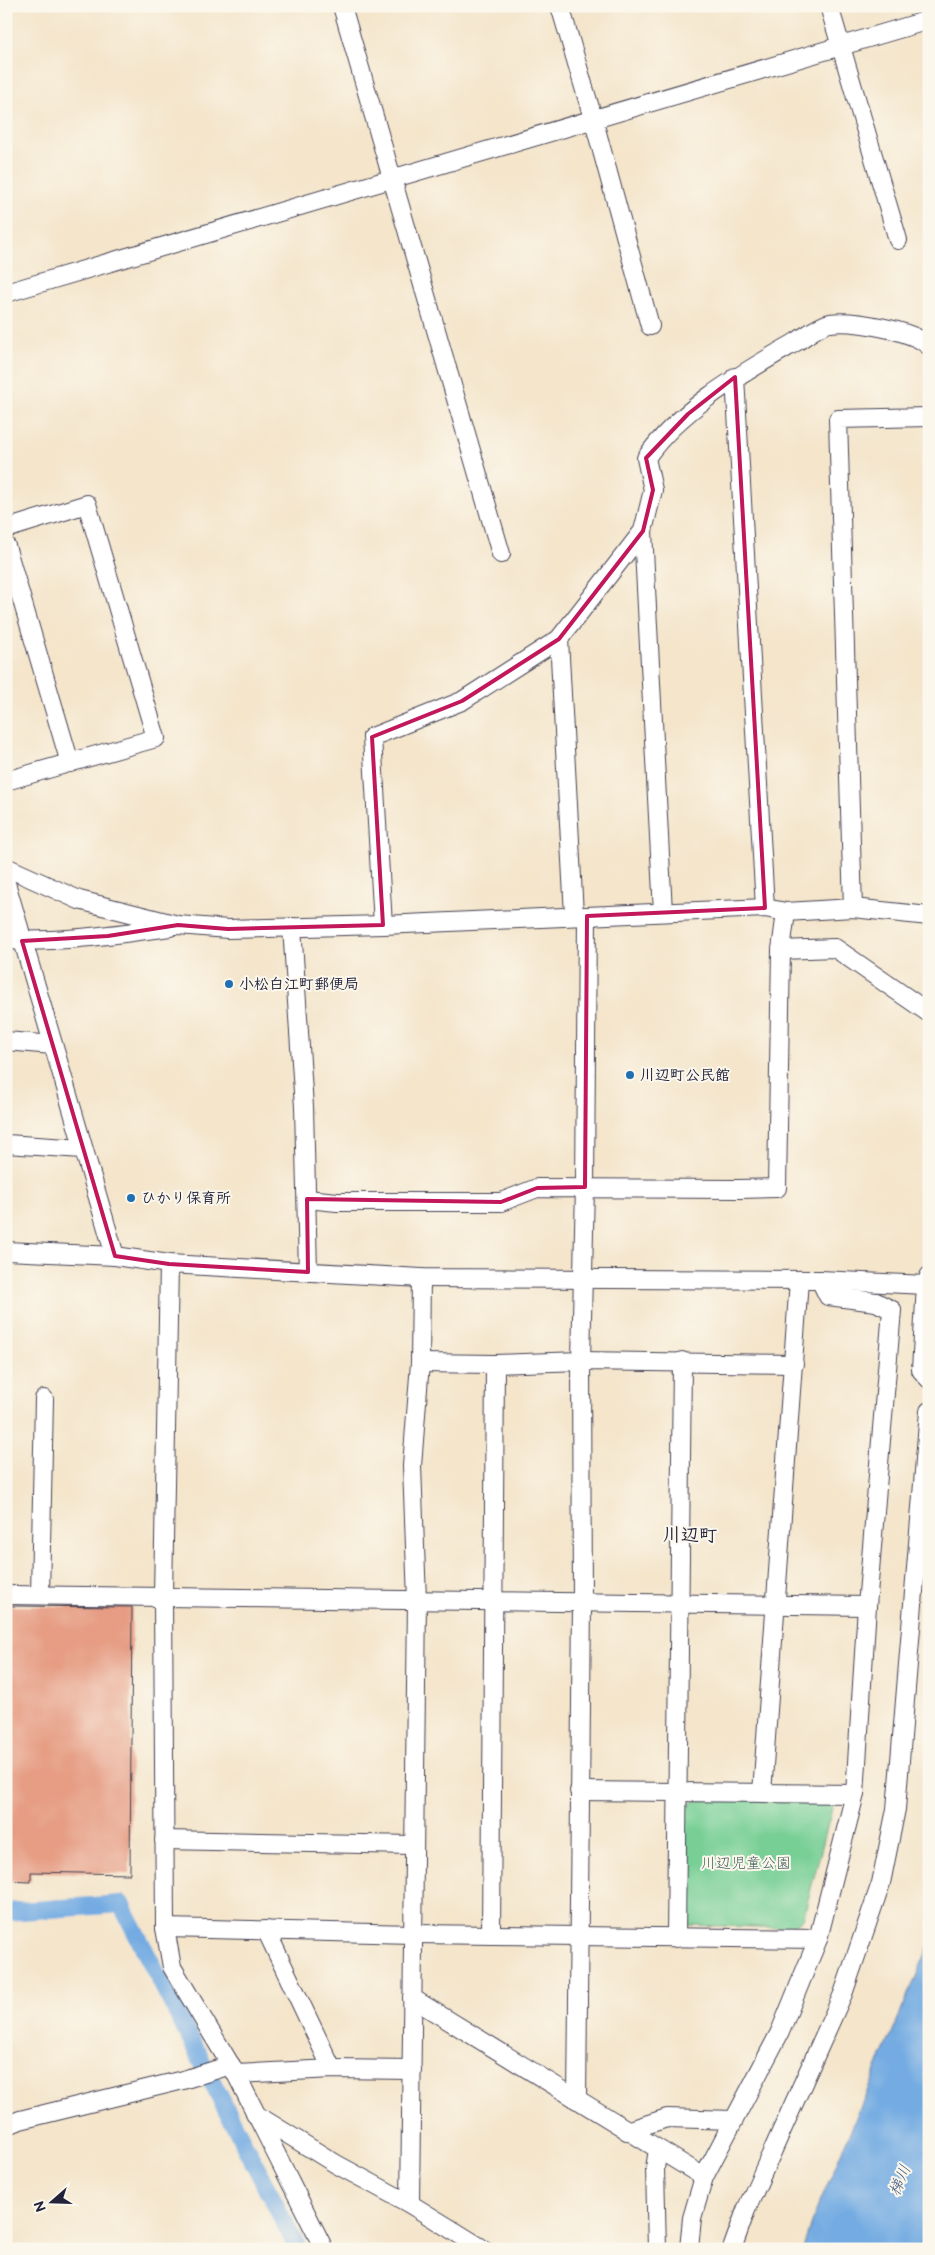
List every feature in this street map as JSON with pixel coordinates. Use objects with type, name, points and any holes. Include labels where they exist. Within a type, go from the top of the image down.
[{"type":"street","points":[[342,6],[501,554]]},
{"type":"street","points":[[560,6],[650,326]]},
{"type":"street","points":[[830,6],[898,240]]},
{"type":"street","points":[[6,293],[929,20]]},
{"type":"street","points":[[662,912],[643,531],[653,490],[646,458],[654,447],[688,414],[735,377],[829,323],[868,324],[897,331],[929,346]]},
{"type":"street","points":[[735,377],[764,908]]},
{"type":"street","points":[[853,908],[838,419],[929,417]]},
{"type":"street","points":[[6,529],[87,504],[156,738],[6,781]]},
{"type":"street","points":[[382,925],[372,737],[462,701],[559,639],[643,531]]},
{"type":"street","points":[[6,546],[70,763]]},
{"type":"street","points":[[559,639],[580,915],[586,1187],[581,1361],[582,1603],[577,2100]]},
{"type":"street","points":[[6,868],[79,900],[178,926],[228,929],[382,925],[764,908],[786,912],[853,908],[929,916]]},
{"type":"street","points":[[6,882],[14,940],[53,1045],[115,1256]]},
{"type":"street","points":[[307,1199],[337,1202],[501,1202],[536,1188],[777,1188],[781,950],[786,912]]},
{"type":"street","points":[[14,940],[108,936],[178,926]]},
{"type":"street","points":[[292,927],[304,1107],[308,1272]]},
{"type":"street","points":[[781,950],[835,948],[929,1013]]},
{"type":"street","points":[[6,1041],[53,1045]]},
{"type":"street","points":[[6,1144],[83,1149]]},
{"type":"street","points":[[6,1252],[115,1256],[169,1264],[421,1278],[927,1280],[921,1370],[929,1379]]},
{"type":"street","points":[[169,1264],[163,1596],[165,1928],[172,1967],[230,2069],[324,2249]]},
{"type":"street","points":[[410,2204],[417,1600],[412,1466],[420,1363],[421,1278]]},
{"type":"street","points":[[762,1793],[799,1280]]},
{"type":"street","points":[[689,2249],[692,2218],[704,2177],[780,2032],[818,1939],[855,1794],[892,1310],[876,1302],[828,1296],[820,1280]]},
{"type":"street","points":[[420,1363],[495,1364],[581,1361],[682,1361],[794,1364]]},
{"type":"street","points":[[676,1938],[682,1361]]},
{"type":"street","points":[[491,1935],[495,1602],[495,1364]]},
{"type":"street","points":[[40,1595],[44,1399]]},
{"type":"street","points":[[732,2249],[746,2210],[843,1994],[882,1883],[897,1799],[929,1412]]},
{"type":"street","points":[[6,1595],[868,1606]]},
{"type":"street","points":[[579,1791],[855,1794]]},
{"type":"street","points":[[164,1840],[413,1845]]},
{"type":"street","points":[[165,1928],[579,1937],[818,1939]]},
{"type":"street","points":[[266,1930],[332,2069]]},
{"type":"street","points":[[412,1998],[704,2177]]},
{"type":"street","points":[[6,2126],[20,2120],[198,2075],[230,2069],[412,2070]]},
{"type":"street","points":[[254,2114],[336,2164],[410,2204],[483,2249]]},
{"type":"street","points":[[627,2131],[667,2118],[733,2120]]},
{"type":"street","points":[[657,2249],[655,2168],[658,2150]]},
{"type":"highlighted area","points":[[735,377],[765,908],[587,916],[585,1187],[537,1188],[501,1202],[307,1199],[308,1272],[169,1264],[115,1256],[22,941],[108,936],[178,925],[228,929],[383,925],[372,737],[462,701],[559,639],[643,531],[653,490],[646,458],[688,414]]},
{"type":"green space","name":"川辺児童公園","points":[[699,1799],[834,1801],[803,1919],[789,1928],[689,1925],[682,1917],[683,1807]]},
{"type":"water","name":"梯川","points":[[929,1946],[929,2249],[803,2249],[811,2223]]},
{"type":"building","points":[[6,1606],[132,1607],[130,1874],[31,1872],[31,1882],[6,1881]]},
{"type":"waterway","points":[[6,1912],[121,1904],[298,2249]]},
{"type":"place","name":"小松白江町郵便局","points":[[229,984]]},
{"type":"place","name":"川辺町公民館","points":[[630,1075]]},
{"type":"place","name":"ひかり保育所","points":[[131,1198]]},
{"type":"district","name":"川辺町","points":[[690,1535]]}]
